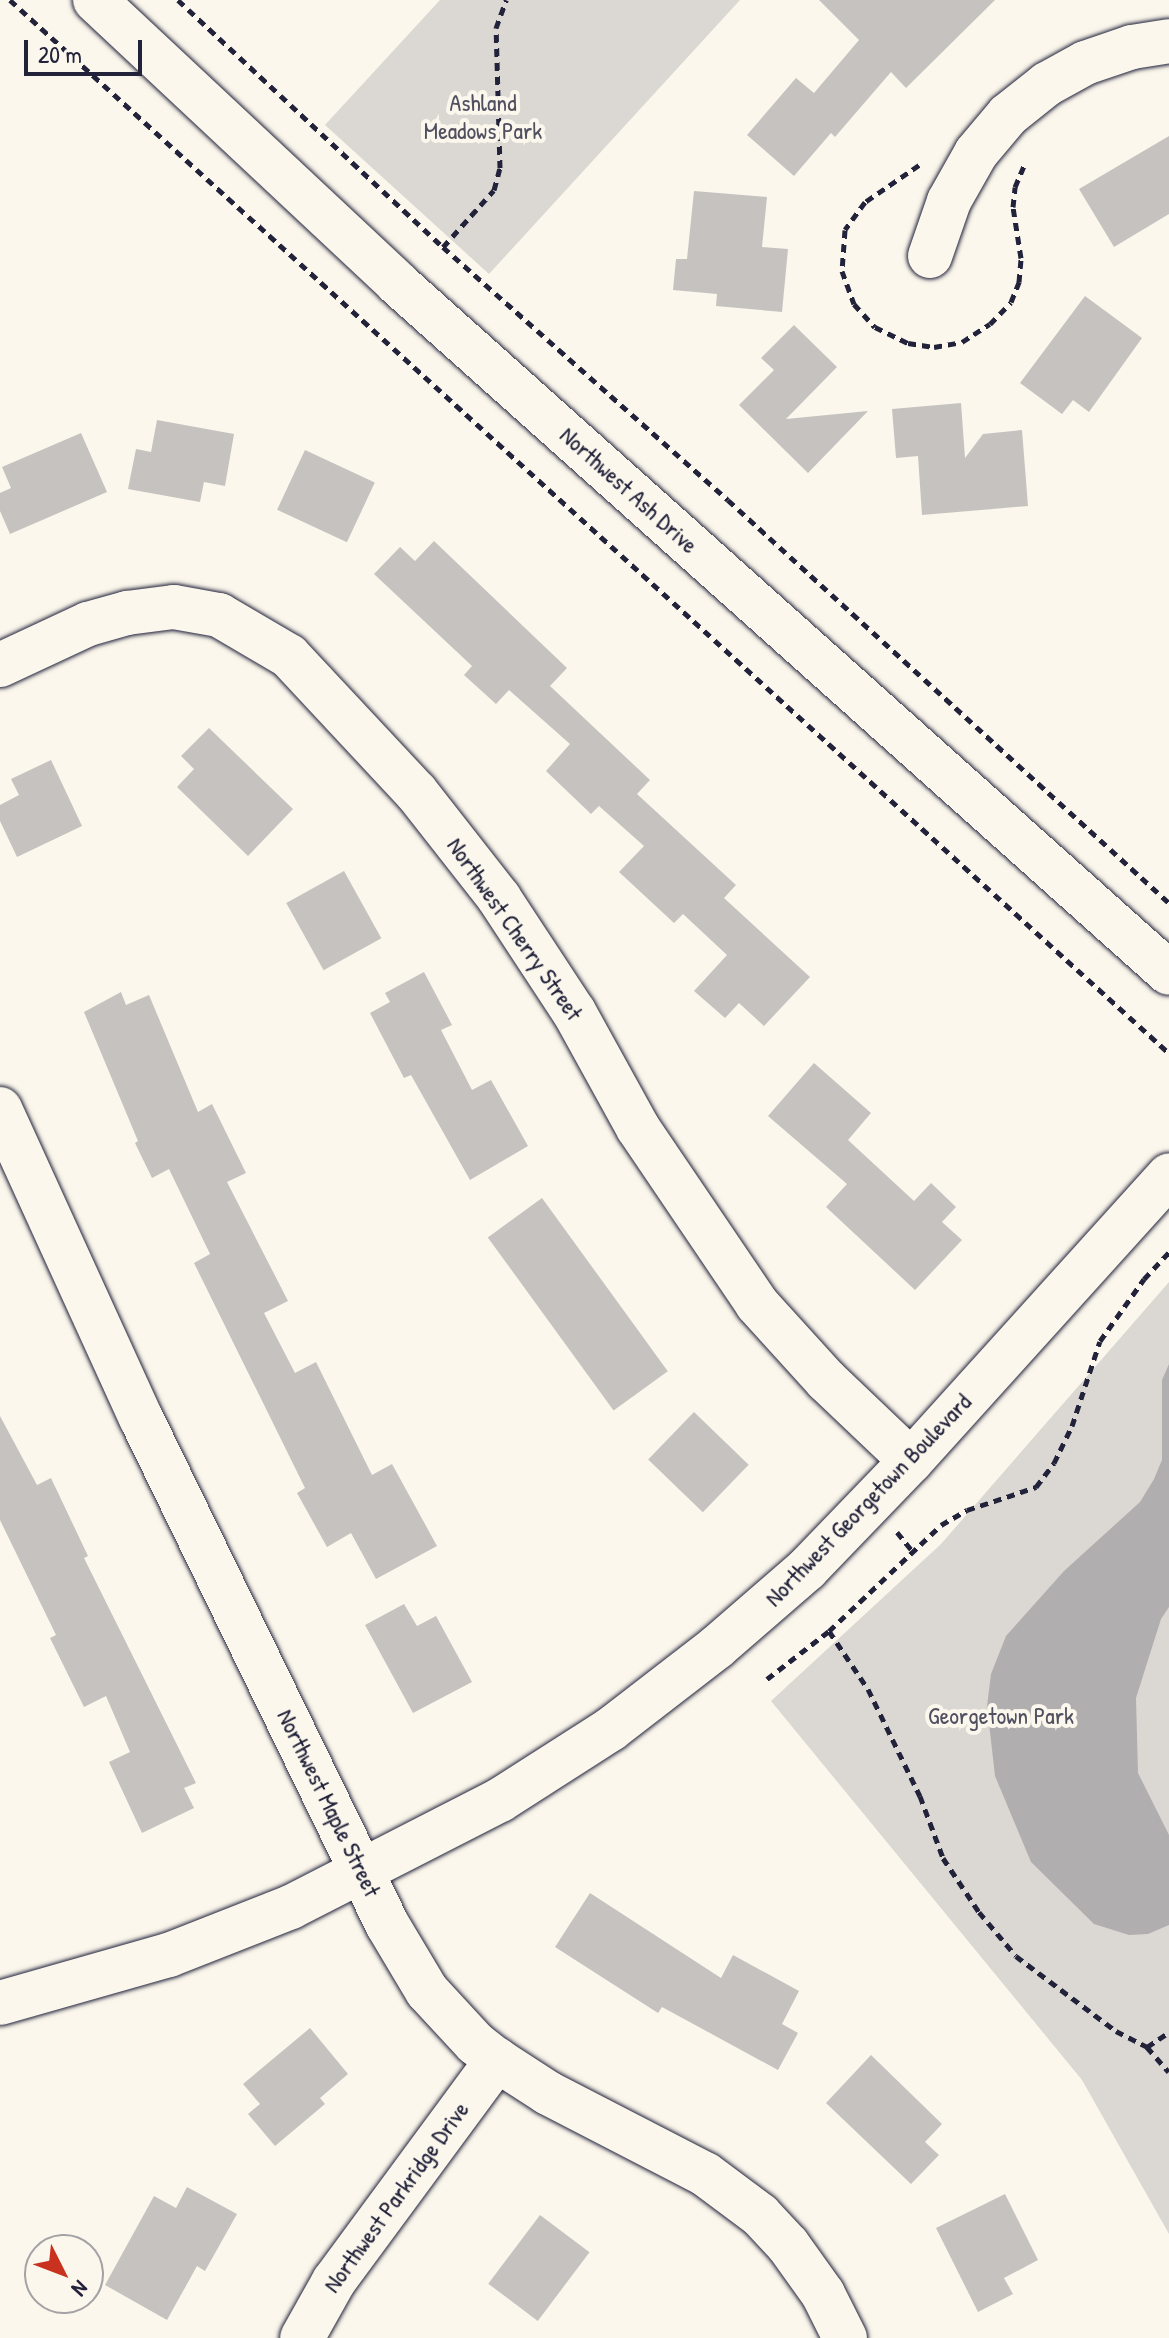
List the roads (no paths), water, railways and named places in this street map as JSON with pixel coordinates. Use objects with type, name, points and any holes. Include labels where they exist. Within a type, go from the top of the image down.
[{"type":"street","name":"Northwest Ash Drive","points":[[95,0],[397,283],[1169,973]]},
{"type":"street","points":[[930,256],[949,201],[969,165],[1008,115],[1047,84],[1085,63],[1132,47],[1169,41]]},
{"type":"street","name":"Northwest Cherry Street","points":[[0,665],[88,624],[127,613],[174,607],[219,615],[289,656],[416,792],[499,898],[574,1012],[638,1128],[757,1304],[826,1380],[911,1461]]},
{"type":"street","name":"Northwest Maple Street","points":[[0,1109],[134,1405],[387,1924],[427,1991],[459,2027],[497,2060],[548,2093],[681,2161],[732,2192],[788,2245],[823,2294],[845,2338]]},
{"type":"street","name":"Northwest Georgetown Boulevard","points":[[0,2003],[169,1955],[291,1907],[500,1800],[611,1729],[717,1647],[807,1569],[911,1461],[1169,1175]]},
{"type":"street","name":"Northwest Parkridge Drive","points":[[302,2338],[334,2281],[497,2060]]},
{"type":"park label","name":"Ashland Meadows Park","points":[[483,117]]},
{"type":"park label","name":"Georgetown Park","points":[[1001,1716]]}]
